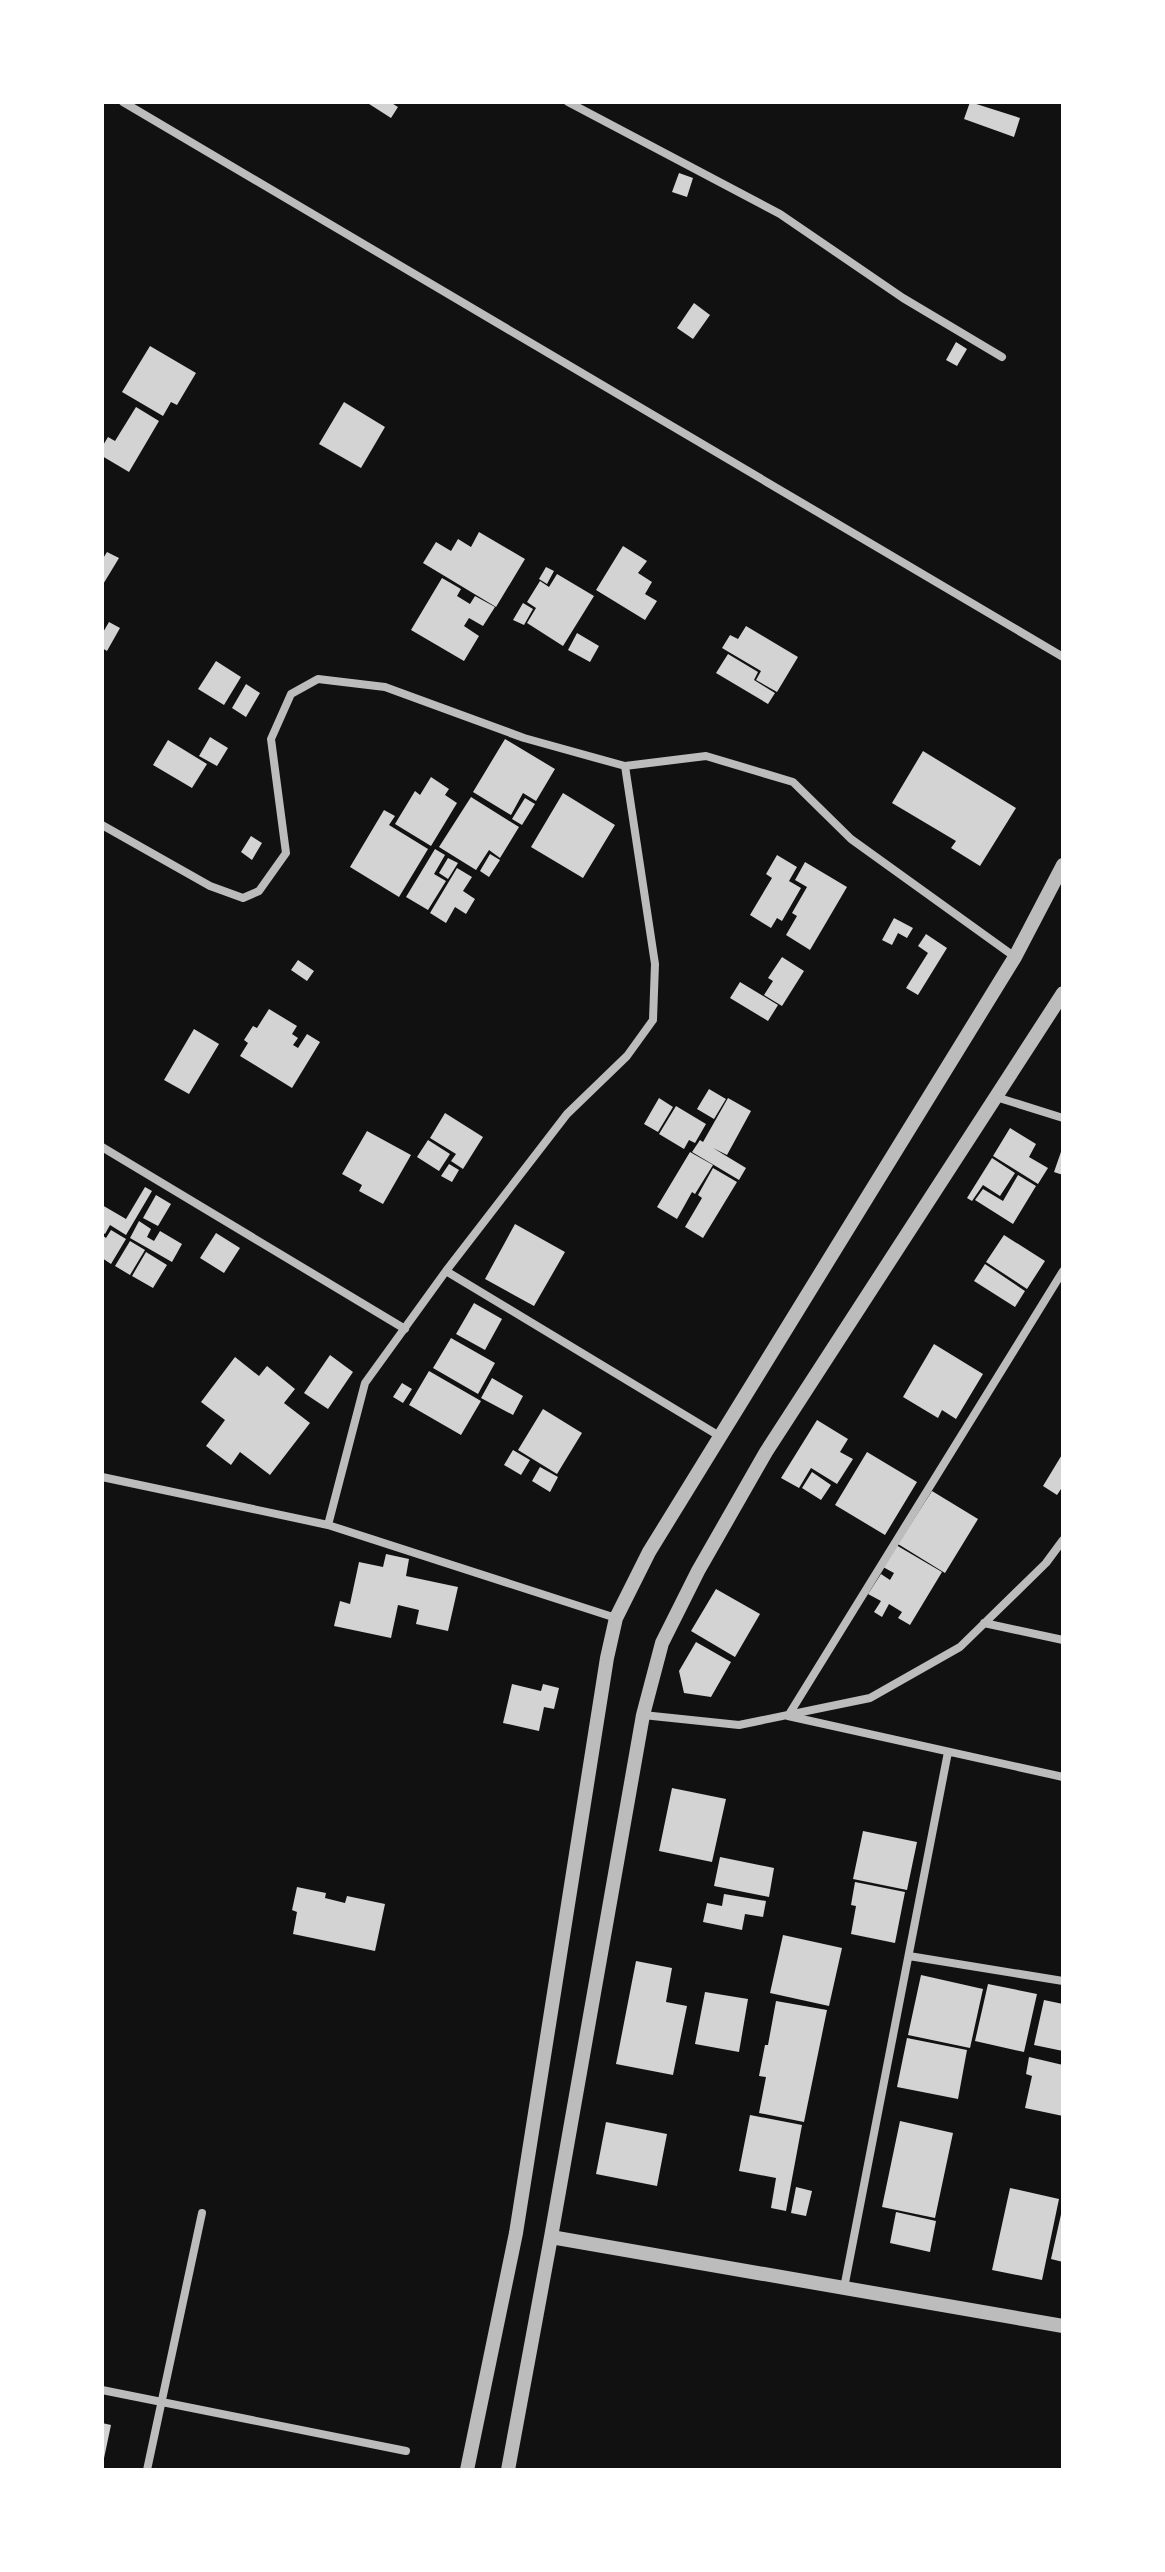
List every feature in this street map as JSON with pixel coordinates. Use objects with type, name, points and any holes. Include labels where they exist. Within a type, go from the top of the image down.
[{"type":"street","points":[[123,102],[1063,657]]},
{"type":"street","points":[[568,102],[780,214],[903,298],[1002,357]]},
{"type":"street","points":[[102,825],[210,886],[243,898],[259,891],[286,853],[271,739],[291,694],[318,679],[385,687],[524,738],[625,766],[706,756],[793,782],[851,839],[1015,957]]},
{"type":"street","points":[[328,1525],[365,1383],[446,1271],[567,1114],[627,1056],[653,1020],[655,964],[625,766]]},
{"type":"street","points":[[467,2470],[516,2233],[607,1658],[616,1618],[649,1552],[1015,957],[1063,865]]},
{"type":"street","points":[[508,2470],[643,1715],[662,1643],[698,1571],[766,1452],[1063,993]]},
{"type":"street","points":[[996,1097],[1063,1118]]},
{"type":"street","points":[[102,1147],[405,1329]]},
{"type":"street","points":[[446,1271],[721,1437]]},
{"type":"street","points":[[788,1716],[1063,1271]]},
{"type":"street","points":[[102,1477],[328,1525],[616,1618]]},
{"type":"street","points":[[643,1715],[739,1725],[870,1698],[960,1647],[1046,1563],[1063,1540]]},
{"type":"street","points":[[984,1623],[1063,1640]]},
{"type":"street","points":[[788,1716],[1063,1777]]},
{"type":"street","points":[[844,2288],[948,1752]]},
{"type":"street","points":[[909,1956],[1063,1981]]},
{"type":"street","points":[[147,2470],[202,2213]]},
{"type":"street","points":[[551,2237],[1063,2326]]},
{"type":"street","points":[[102,2390],[406,2451]]},
{"type":"building","points":[[366,102],[390,102],[398,107],[391,118]]},
{"type":"building","points":[[970,102],[1020,118],[1014,137],[964,119]]},
{"type":"building","points":[[679,173],[693,178],[687,197],[672,192]]},
{"type":"building","points":[[694,303],[710,315],[693,339],[677,328]]},
{"type":"building","points":[[956,342],[967,349],[957,366],[946,360]]},
{"type":"building","points":[[150,346],[196,373],[177,405],[171,402],[163,416],[122,392]]},
{"type":"building","points":[[344,402],[385,427],[361,468],[319,444]]},
{"type":"building","points":[[136,407],[159,421],[129,472],[102,456],[102,447],[108,437],[115,441]]},
{"type":"building","points":[[479,532],[525,559],[496,607],[423,563],[436,542],[451,551],[458,539],[471,547]]},
{"type":"building","points":[[623,546],[647,561],[638,573],[652,582],[645,594],[657,601],[645,620],[596,590]]},
{"type":"building","points":[[107,552],[119,558],[102,586],[102,560]]},
{"type":"building","points":[[546,567],[554,571],[547,584],[539,579]]},
{"type":"building","points":[[557,574],[594,596],[563,646],[527,623],[536,608],[527,602],[540,581],[549,587]]},
{"type":"building","points":[[442,578],[461,589],[457,596],[470,604],[475,596],[495,607],[483,626],[469,618],[464,626],[479,636],[464,661],[411,630]]},
{"type":"building","points":[[523,603],[533,609],[524,625],[513,620]]},
{"type":"building","points":[[109,622],[120,628],[107,651],[102,648],[102,634]]},
{"type":"building","points":[[746,626],[798,657],[777,692],[756,680],[761,671],[722,648],[730,635],[738,639]]},
{"type":"building","points":[[577,633],[599,646],[590,662],[568,650]]},
{"type":"building","points":[[728,654],[758,672],[754,680],[775,693],[768,704],[716,673]]},
{"type":"building","points":[[216,661],[241,677],[224,705],[198,689]]},
{"type":"building","points":[[246,684],[260,693],[246,717],[232,708]]},
{"type":"building","points":[[210,737],[228,748],[217,766],[199,756]]},
{"type":"building","points":[[505,739],[555,769],[536,801],[523,793],[511,815],[473,792]]},
{"type":"building","points":[[168,740],[207,764],[192,788],[153,765]]},
{"type":"building","points":[[923,751],[1016,808],[980,866],[951,848],[956,841],[892,803]]},
{"type":"building","points":[[431,777],[449,789],[445,795],[457,803],[431,846],[395,824],[415,791],[420,795]]},
{"type":"building","points":[[563,793],[615,825],[583,878],[531,847]]},
{"type":"building","points":[[471,797],[519,827],[500,858],[489,850],[476,870],[439,847]]},
{"type":"building","points":[[525,798],[535,804],[522,825],[512,819]]},
{"type":"building","points":[[384,810],[395,816],[389,825],[428,849],[399,897],[350,867]]},
{"type":"building","points":[[251,836],[262,843],[252,860],[241,852]]},
{"type":"building","points":[[435,849],[445,855],[434,874],[446,881],[428,910],[406,897]]},
{"type":"building","points":[[490,854],[500,860],[489,877],[480,871]]},
{"type":"building","points":[[777,855],[797,867],[789,881],[801,888],[782,921],[777,918],[771,928],[750,915],[772,878],[766,874]]},
{"type":"building","points":[[448,858],[458,863],[448,879],[439,873]]},
{"type":"building","points":[[805,862],[847,887],[810,950],[786,935],[797,916],[792,913],[807,887],[795,880]]},
{"type":"building","points":[[457,868],[472,877],[463,891],[475,899],[466,914],[455,907],[446,923],[430,913]]},
{"type":"building","points":[[894,918],[913,928],[907,938],[898,933],[892,945],[882,940]]},
{"type":"building","points":[[926,934],[947,948],[918,995],[906,988],[928,953],[918,946]]},
{"type":"building","points":[[782,957],[804,971],[782,1006],[764,995],[773,981],[768,978]]},
{"type":"building","points":[[298,960],[314,971],[307,981],[291,970]]},
{"type":"building","points":[[740,982],[778,1005],[768,1021],[730,998]]},
{"type":"building","points":[[269,1009],[297,1026],[292,1034],[298,1038],[293,1045],[298,1048],[307,1034],[320,1042],[292,1088],[240,1056],[248,1043],[244,1040],[253,1026],[257,1028]]},
{"type":"building","points":[[194,1029],[219,1044],[189,1094],[164,1080]]},
{"type":"building","points":[[709,1089],[726,1099],[714,1119],[697,1109]]},
{"type":"building","points":[[659,1098],[673,1107],[658,1132],[644,1124]]},
{"type":"building","points":[[728,1098],[751,1111],[727,1155],[713,1148],[746,1168],[739,1180],[692,1152],[700,1140],[703,1142]]},
{"type":"building","points":[[676,1106],[706,1124],[695,1143],[689,1140],[684,1149],[659,1134]]},
{"type":"building","points":[[445,1113],[483,1137],[463,1169],[451,1161],[456,1154],[430,1138]]},
{"type":"building","points":[[1010,1128],[1036,1144],[1029,1157],[1048,1168],[1038,1184],[993,1156]]},
{"type":"building","points":[[367,1131],[411,1155],[383,1204],[359,1191],[362,1185],[342,1174]]},
{"type":"building","points":[[428,1140],[450,1154],[439,1171],[417,1157]]},
{"type":"building","points":[[1063,1146],[1063,1175],[1054,1172]]},
{"type":"building","points":[[690,1152],[713,1165],[695,1194],[692,1192],[677,1219],[657,1207]]},
{"type":"building","points":[[992,1158],[1015,1173],[1000,1196],[983,1185],[972,1201],[967,1198]]},
{"type":"building","points":[[449,1164],[459,1170],[452,1182],[441,1176]]},
{"type":"building","points":[[713,1168],[737,1182],[703,1238],[685,1227],[702,1198],[698,1195]]},
{"type":"building","points":[[1018,1175],[1036,1186],[1013,1224],[975,1200],[983,1189],[1003,1201]]},
{"type":"building","points":[[145,1187],[152,1191],[126,1235],[110,1225],[105,1234],[102,1232],[102,1205],[126,1219]]},
{"type":"building","points":[[156,1195],[171,1204],[158,1226],[143,1218]]},
{"type":"building","points":[[139,1221],[151,1229],[147,1237],[154,1241],[160,1231],[182,1244],[172,1262],[130,1238]]},
{"type":"building","points":[[515,1224],[565,1252],[534,1306],[485,1279]]},
{"type":"building","points":[[111,1230],[126,1239],[111,1264],[102,1258],[102,1235],[106,1238]]},
{"type":"building","points":[[216,1233],[240,1248],[224,1273],[200,1258]]},
{"type":"building","points":[[1004,1235],[1045,1261],[1027,1289],[986,1262]]},
{"type":"building","points":[[130,1241],[145,1250],[130,1275],[115,1266]]},
{"type":"building","points":[[146,1252],[167,1265],[153,1288],[132,1276]]},
{"type":"building","points":[[985,1264],[1025,1291],[1015,1307],[974,1281]]},
{"type":"building","points":[[474,1303],[502,1319],[485,1350],[456,1334]]},
{"type":"building","points":[[451,1338],[495,1363],[478,1394],[433,1368]]},
{"type":"building","points":[[934,1344],[983,1374],[956,1419],[942,1410],[938,1418],[903,1397]]},
{"type":"building","points":[[330,1355],[353,1372],[328,1409],[304,1393]]},
{"type":"building","points":[[235,1357],[259,1376],[267,1366],[295,1389],[284,1403],[310,1423],[270,1475],[240,1452],[231,1465],[206,1446],[225,1420],[201,1402]]},
{"type":"building","points":[[429,1371],[481,1401],[461,1435],[409,1405]]},
{"type":"building","points":[[492,1378],[523,1396],[513,1415],[481,1398]]},
{"type":"building","points":[[402,1383],[412,1389],[403,1403],[393,1397]]},
{"type":"building","points":[[543,1409],[582,1433],[557,1474],[518,1450]]},
{"type":"building","points":[[817,1420],[848,1439],[840,1452],[853,1459],[837,1484],[811,1468],[799,1488],[781,1478]]},
{"type":"building","points":[[513,1450],[530,1460],[521,1475],[504,1465]]},
{"type":"building","points":[[867,1452],[917,1482],[885,1535],[835,1505]]},
{"type":"building","points":[[1063,1453],[1063,1486],[1057,1495],[1043,1486]]},
{"type":"building","points":[[540,1467],[558,1477],[550,1492],[532,1481]]},
{"type":"building","points":[[812,1472],[831,1485],[821,1500],[802,1488]]},
{"type":"building","points":[[932,1491],[978,1519],[945,1573],[898,1544]]},
{"type":"building","points":[[896,1545],[942,1572],[910,1625],[898,1618],[902,1612],[889,1604],[882,1617],[874,1612],[881,1601],[868,1594],[881,1574],[890,1580],[894,1573],[883,1567]]},
{"type":"building","points":[[386,1554],[409,1559],[406,1576],[458,1587],[448,1631],[416,1624],[419,1610],[398,1605],[391,1638],[334,1626],[340,1601],[350,1604],[359,1562],[383,1567]]},
{"type":"building","points":[[716,1589],[760,1614],[735,1657],[691,1631]]},
{"type":"building","points":[[696,1642],[731,1662],[711,1697],[684,1693],[679,1671]]},
{"type":"building","points":[[512,1684],[541,1691],[543,1684],[559,1688],[554,1709],[544,1707],[539,1731],[503,1723]]},
{"type":"building","points":[[672,1788],[726,1799],[712,1862],[659,1851]]},
{"type":"building","points":[[863,1831],[917,1842],[907,1890],[853,1879]]},
{"type":"building","points":[[720,1857],[774,1868],[769,1897],[714,1886]]},
{"type":"building","points":[[855,1882],[905,1892],[895,1943],[851,1934],[856,1906],[851,1905]]},
{"type":"building","points":[[297,1887],[326,1893],[325,1898],[345,1903],[347,1896],[385,1904],[375,1951],[293,1934],[297,1912],[292,1910]]},
{"type":"building","points":[[724,1894],[766,1901],[763,1917],[745,1914],[742,1930],[703,1922],[707,1903],[722,1906]]},
{"type":"building","points":[[783,1935],[842,1948],[829,2006],[770,1993]]},
{"type":"building","points":[[636,1961],[672,1968],[666,2002],[687,2006],[673,2075],[616,2064]]},
{"type":"building","points":[[921,1975],[983,1989],[970,2048],[908,2035]]},
{"type":"building","points":[[988,1984],[1037,1994],[1024,2052],[975,2041]]},
{"type":"building","points":[[705,1992],[748,1999],[739,2052],[695,2044]]},
{"type":"building","points":[[1044,2000],[1063,2004],[1063,2051],[1034,2045]]},
{"type":"building","points":[[776,2001],[827,2010],[804,2122],[759,2113],[766,2077],[759,2076]]},
{"type":"building","points":[[907,2038],[967,2050],[958,2099],[897,2087]]},
{"type":"building","points":[[1029,2057],[1063,2065],[1063,2116],[1025,2108],[1032,2076],[1026,2074]]},
{"type":"building","points":[[750,2115],[802,2125],[786,2211],[771,2208],[776,2178],[739,2171]]},
{"type":"building","points":[[900,2121],[953,2133],[935,2218],[882,2207]]},
{"type":"building","points":[[606,2122],[667,2134],[657,2186],[596,2174]]},
{"type":"building","points":[[796,2187],[812,2191],[806,2216],[791,2213]]},
{"type":"building","points":[[1010,2188],[1059,2199],[1042,2280],[992,2270]]},
{"type":"building","points":[[1063,2210],[1063,2262],[1051,2259]]},
{"type":"building","points":[[896,2212],[936,2221],[930,2252],[890,2243]]},
{"type":"building","points":[[102,2423],[111,2425],[103,2463],[102,2463]]}]
